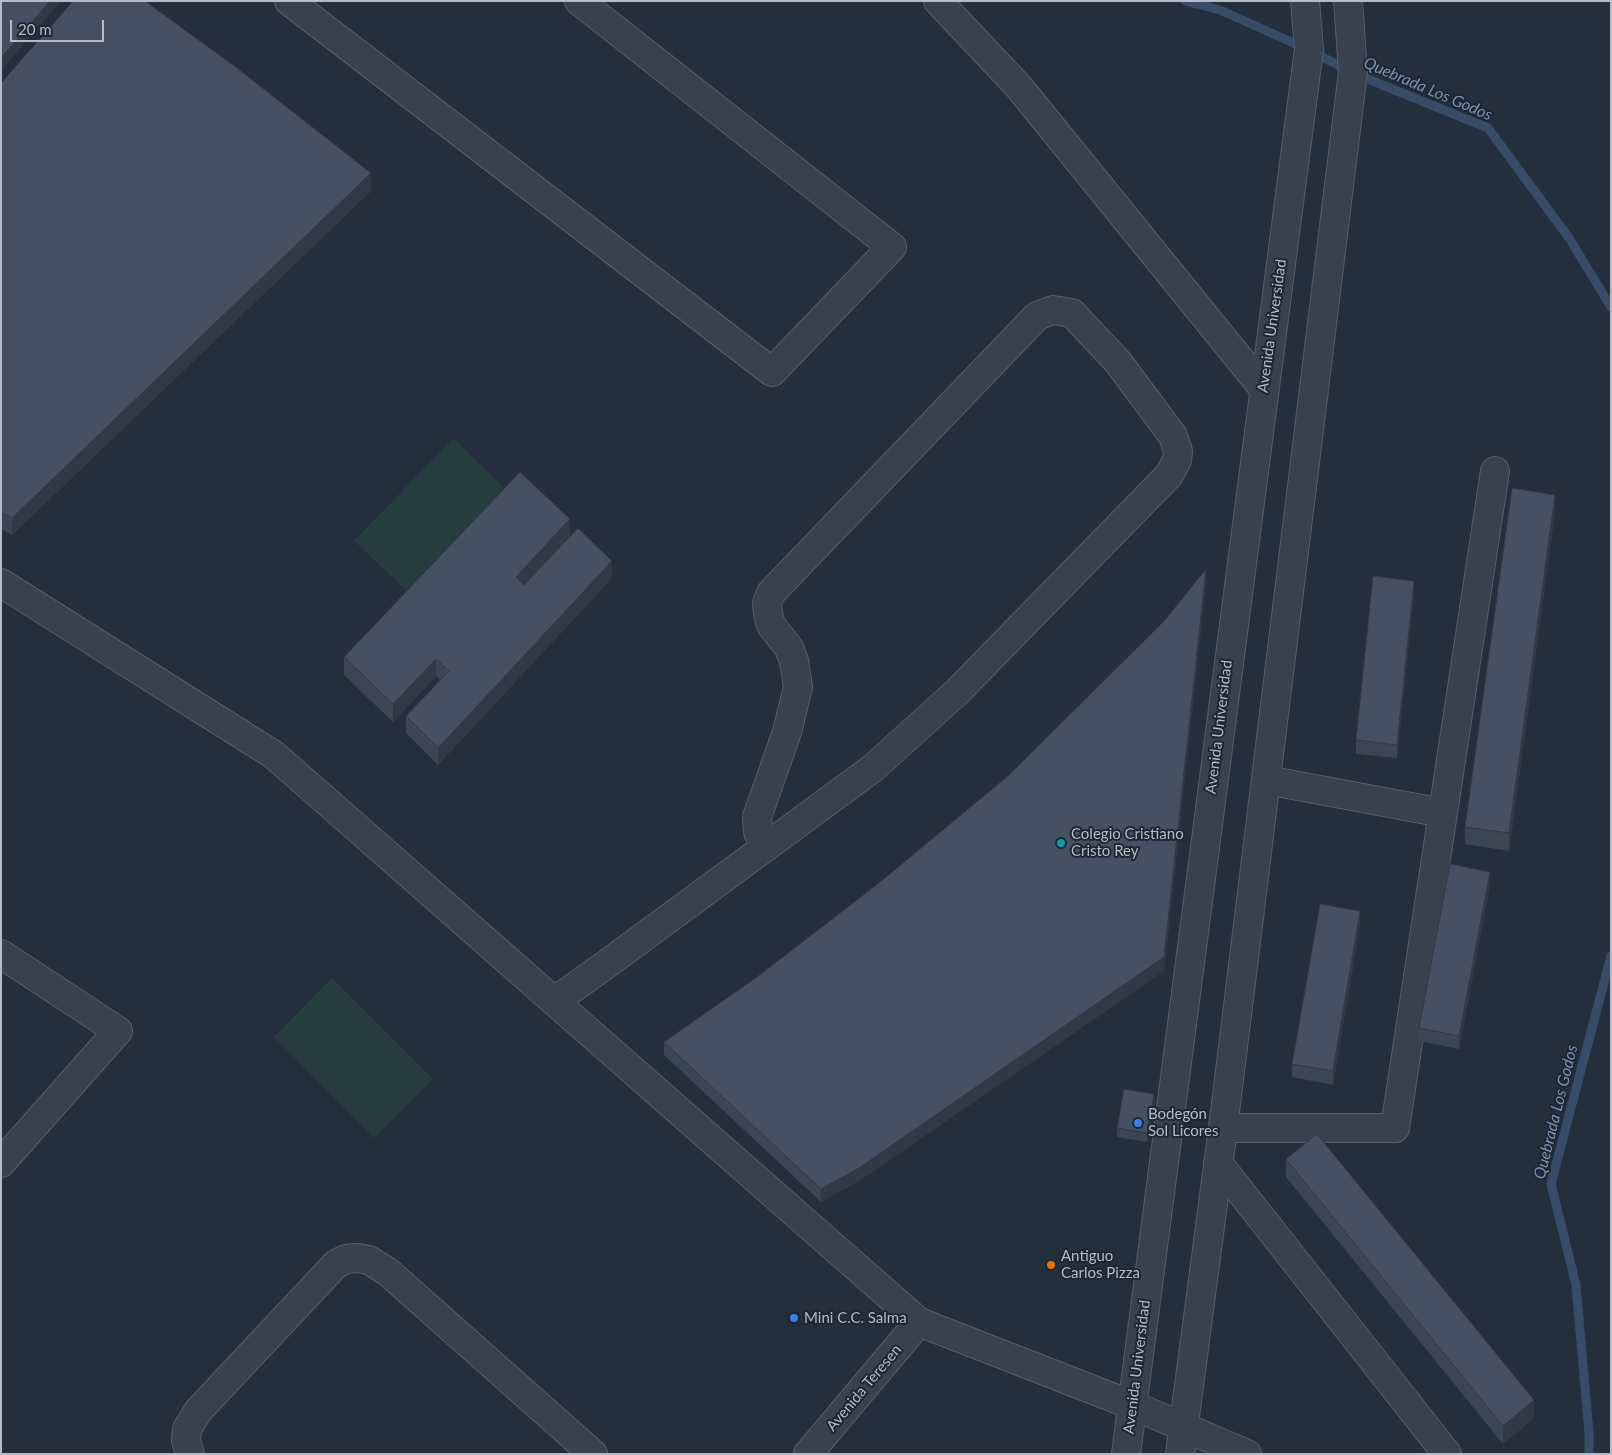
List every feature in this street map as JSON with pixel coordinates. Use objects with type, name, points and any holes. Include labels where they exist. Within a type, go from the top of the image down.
[{"type":"street","points":[[289,1],[772,372],[892,247],[578,1]]},
{"type":"street","points":[[938,1],[1019,87],[1263,388]]},
{"type":"street","name":"Avenida Universidad","points":[[1126,1454],[1263,388],[1309,49],[1305,1]]},
{"type":"street","points":[[1180,1454],[1223,1128],[1353,72],[1348,1]]},
{"type":"street","points":[[555,1001],[765,848],[873,768],[958,691],[1065,583],[1174,468],[1178,451],[1172,436],[1118,362],[1072,313],[1053,310],[1037,316],[771,593],[767,603],[771,625],[781,636],[792,655],[798,674],[798,687],[787,732],[756,817],[758,832],[765,848]]},
{"type":"street","points":[[1223,1128],[1396,1128],[1495,471]]},
{"type":"street","points":[[1,582],[274,755],[919,1322],[1132,1405],[1247,1454]]},
{"type":"street","points":[[1266,780],[1443,813]]},
{"type":"street","points":[[1,954],[118,1031],[1,1163]]},
{"type":"street","points":[[1218,1163],[1447,1454]]},
{"type":"street","points":[[190,1454],[186,1440],[188,1429],[198,1411],[336,1264],[346,1259],[358,1258],[369,1260],[388,1272],[593,1454]]},
{"type":"street","name":"Avenida Teresen","points":[[808,1454],[919,1322]]},
{"type":"green space","points":[[453,438],[505,489],[407,591],[354,541]]},
{"type":"green space","points":[[332,978],[433,1079],[374,1138],[274,1037]]},
{"type":"building","points":[[1,1],[50,1],[1,58]]},
{"type":"building","points":[[73,1],[145,1],[237,68],[371,173],[12,518],[1,512],[1,83]]},
{"type":"building","points":[[520,472],[570,519],[516,577],[524,585],[578,528],[612,561],[438,748],[406,716],[449,671],[436,659],[393,704],[344,657]]},
{"type":"building","points":[[1512,488],[1555,495],[1509,833],[1465,827]]},
{"type":"building","name":"Colegio Cristiano Cristo Rey","points":[[1206,569],[1164,957],[859,1168],[821,1189],[664,1042],[757,977],[879,883],[1008,776],[1165,620]]},
{"type":"building","points":[[1373,576],[1414,581],[1397,745],[1356,740]]},
{"type":"building","points":[[1450,864],[1490,872],[1459,1036],[1419,1028]]},
{"type":"building","points":[[1320,904],[1360,911],[1333,1071],[1292,1064]]},
{"type":"building","points":[[1124,1089],[1154,1094],[1147,1133],[1117,1128]]},
{"type":"building","points":[[1317,1134],[1534,1400],[1503,1426],[1286,1159]]},
{"type":"waterway","name":"Quebrada Los Godos","points":[[1185,1],[1220,10],[1309,50],[1353,73],[1488,128],[1569,238],[1611,307]]},
{"type":"waterway","name":"Quebrada Los Godos","points":[[1589,1454],[1589,1433],[1576,1285],[1551,1184],[1611,956]]},
{"type":"place","name":"Colegio Cristiano Cristo Rey","points":[[1061,843]]},
{"type":"place","name":"Bodegón Sol Licores","points":[[1138,1123]]},
{"type":"place","name":"Antiguo Carlos Pizza","points":[[1051,1265]]},
{"type":"place","name":"Mini C.C. Salma","points":[[794,1318]]}]
